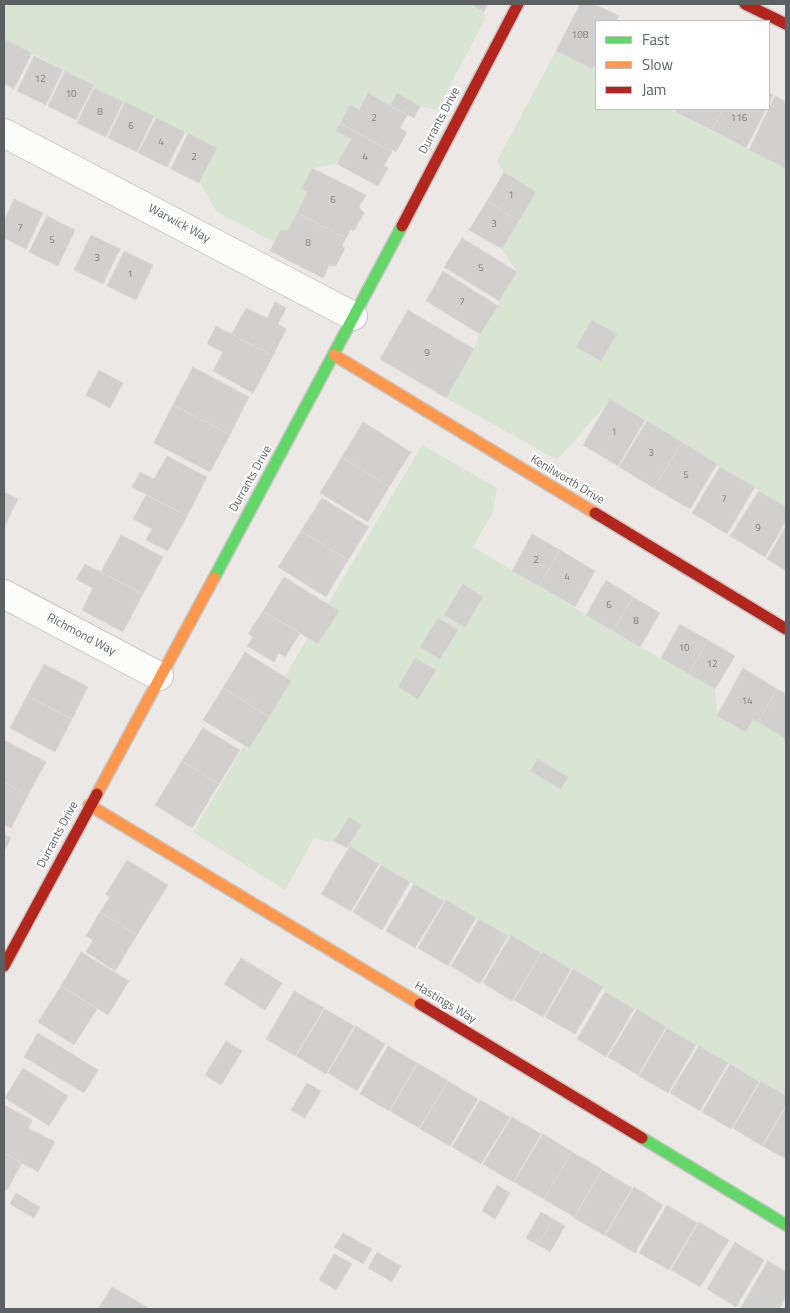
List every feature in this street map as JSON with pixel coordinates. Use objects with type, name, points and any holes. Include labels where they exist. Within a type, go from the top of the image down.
[{"type":"street","name":"Durrants Drive","points":[[4,966],[89,805],[334,355],[518,4]]},
{"type":"street","points":[[745,4],[786,24]]},
{"type":"street","name":"Warwick Way","points":[[4,132],[353,316]]},
{"type":"street","name":"Kenilworth Drive","points":[[334,355],[786,628]]},
{"type":"street","name":"Richmond Way","points":[[4,594],[159,676]]},
{"type":"street","name":"Hastings Way","points":[[89,805],[786,1225]]},
{"type":"green space","points":[[4,4],[470,4],[484,12],[485,19],[437,110],[420,106],[397,93],[390,106],[368,93],[359,110],[350,106],[336,130],[351,139],[337,164],[312,168],[302,188],[307,192],[287,231],[280,231],[274,242],[217,212],[200,183],[217,148],[94,88],[93,85],[4,39]]},
{"type":"green space","points":[[556,51],[595,70],[595,110],[671,110],[786,169],[786,507],[611,399],[557,460],[446,398],[474,349],[480,334],[517,272],[502,249],[536,192],[504,172],[497,161]]},
{"type":"green space","points":[[422,445],[497,488],[493,512],[473,547],[640,647],[715,689],[717,716],[746,731],[753,719],[786,739],[786,1095],[761,1081],[759,1082],[605,992],[603,987],[573,969],[444,901],[350,846],[314,838],[285,890],[193,832]]},
{"type":"building","points":[[470,4],[488,4],[484,12]]},
{"type":"building","points":[[580,4],[594,4],[619,16],[617,20],[595,20],[595,64],[593,69],[556,51]]},
{"type":"building","points":[[4,39],[32,53],[14,89],[4,84]]},
{"type":"building","points":[[34,56],[63,70],[46,105],[17,91]]},
{"type":"building","points":[[65,71],[94,85],[76,120],[48,106]]},
{"type":"building","points":[[94,88],[123,102],[106,137],[77,123]]},
{"type":"building","points":[[368,93],[407,115],[400,128],[407,132],[396,152],[392,149],[392,152],[340,123],[350,105],[359,110]]},
{"type":"building","points":[[397,93],[420,106],[414,118],[390,106]]},
{"type":"building","points":[[775,96],[786,102],[785,168],[749,150],[768,110],[770,110]]},
{"type":"building","points":[[125,102],[154,116],[137,152],[108,138]]},
{"type":"building","points":[[676,110],[722,110],[712,130],[675,112]]},
{"type":"building","points":[[722,110],[765,110],[746,148],[712,130]]},
{"type":"building","points":[[156,118],[185,132],[167,167],[138,153]]},
{"type":"building","points":[[340,123],[392,152],[384,166],[388,168],[378,186],[337,164],[351,139],[336,131]]},
{"type":"building","points":[[188,133],[217,148],[199,183],[171,169]]},
{"type":"building","points":[[312,168],[366,195],[359,207],[364,213],[354,231],[351,229],[346,238],[297,213],[307,192],[302,188]]},
{"type":"building","points":[[504,172],[536,192],[519,221],[487,201]]},
{"type":"building","points":[[14,199],[43,213],[26,249],[4,238],[4,221]]},
{"type":"building","points":[[487,201],[519,221],[502,249],[469,230]]},
{"type":"building","points":[[297,213],[346,238],[342,246],[345,248],[336,266],[329,266],[323,278],[270,251],[280,231],[287,231]]},
{"type":"building","points":[[47,216],[75,230],[58,266],[29,252]]},
{"type":"building","points":[[91,235],[120,249],[103,284],[74,270]]},
{"type":"building","points":[[462,238],[517,272],[499,301],[444,267]]},
{"type":"building","points":[[124,251],[153,265],[136,300],[107,286]]},
{"type":"building","points":[[443,271],[498,306],[480,334],[426,301]]},
{"type":"building","points":[[275,302],[286,308],[278,324],[286,329],[273,356],[232,334],[246,308],[267,318]]},
{"type":"building","points":[[408,310],[474,349],[446,398],[380,359]]},
{"type":"building","points":[[592,320],[617,334],[601,361],[576,347]]},
{"type":"building","points":[[216,326],[273,356],[253,393],[213,371],[223,352],[207,344]]},
{"type":"building","points":[[193,367],[249,397],[230,435],[173,405]]},
{"type":"building","points":[[99,370],[123,383],[110,408],[86,395]]},
{"type":"building","points":[[610,399],[645,420],[618,466],[583,445]]},
{"type":"building","points":[[173,405],[230,435],[210,472],[154,443]]},
{"type":"building","points":[[647,421],[682,442],[654,488],[619,467]]},
{"type":"building","points":[[363,422],[411,452],[389,487],[342,457]]},
{"type":"building","points":[[682,442],[717,464],[690,509],[654,488]]},
{"type":"building","points":[[167,456],[207,477],[187,516],[132,487],[140,472],[154,479]]},
{"type":"building","points":[[342,457],[389,487],[368,522],[320,493]]},
{"type":"building","points":[[720,467],[755,487],[727,534],[692,513]]},
{"type":"building","points":[[759,491],[786,507],[786,521],[765,557],[730,536]]},
{"type":"building","points":[[4,492],[18,499],[4,528]]},
{"type":"building","points":[[146,495],[187,516],[168,551],[146,540],[152,529],[133,519]]},
{"type":"building","points":[[322,498],[369,527],[348,560],[301,531]]},
{"type":"building","points":[[786,526],[786,571],[767,559]]},
{"type":"building","points":[[301,531],[348,560],[326,597],[278,567]]},
{"type":"building","points":[[532,534],[560,550],[539,586],[512,571]]},
{"type":"building","points":[[121,535],[163,557],[143,594],[101,572]]},
{"type":"building","points":[[560,550],[595,571],[575,607],[539,586]]},
{"type":"building","points":[[85,564],[143,594],[123,632],[82,610],[93,588],[76,579]]},
{"type":"building","points":[[284,577],[339,611],[318,644],[263,611]]},
{"type":"building","points":[[606,580],[633,597],[613,631],[586,615]]},
{"type":"building","points":[[463,584],[483,597],[465,627],[444,615]]},
{"type":"building","points":[[633,597],[660,613],[640,647],[613,631]]},
{"type":"building","points":[[263,611],[300,633],[285,657],[279,653],[274,662],[247,646],[253,637],[248,634]]},
{"type":"building","points":[[438,618],[458,630],[440,659],[420,647]]},
{"type":"building","points":[[680,624],[708,640],[689,674],[661,658]]},
{"type":"building","points":[[708,640],[735,656],[715,689],[689,674]]},
{"type":"building","points":[[245,652],[291,681],[269,717],[223,688]]},
{"type":"building","points":[[415,658],[436,670],[418,699],[398,687]]},
{"type":"building","points":[[44,664],[88,687],[72,719],[27,696]]},
{"type":"building","points":[[743,668],[777,689],[758,722],[753,719],[746,732],[717,716]]},
{"type":"building","points":[[223,688],[269,717],[249,748],[203,720]]},
{"type":"building","points":[[777,689],[786,694],[786,739],[758,722]]},
{"type":"building","points":[[27,696],[72,719],[55,752],[10,728]]},
{"type":"building","points":[[203,728],[240,750],[219,784],[182,761]]},
{"type":"building","points":[[4,740],[46,762],[28,795],[4,782]]},
{"type":"building","points":[[538,759],[568,777],[561,789],[530,771]]},
{"type":"building","points":[[182,761],[219,784],[192,828],[155,805]]},
{"type":"building","points":[[4,782],[28,795],[11,828],[4,825]]},
{"type":"building","points":[[349,817],[361,825],[347,848],[334,841]]},
{"type":"building","points":[[4,834],[11,838],[4,852]]},
{"type":"building","points":[[350,846],[379,864],[351,911],[321,894]]},
{"type":"building","points":[[127,860],[168,885],[137,935],[100,912],[110,897],[106,894]]},
{"type":"building","points":[[381,865],[410,882],[382,930],[353,912]]},
{"type":"building","points":[[414,884],[444,901],[415,948],[386,931]]},
{"type":"building","points":[[446,900],[476,918],[448,966],[418,948]]},
{"type":"building","points":[[100,912],[137,935],[115,971],[86,952],[93,940],[86,936]]},
{"type":"building","points":[[479,919],[508,936],[480,984],[451,966]]},
{"type":"building","points":[[511,935],[541,953],[512,1001],[483,983]]},
{"type":"building","points":[[81,952],[129,981],[108,1015],[61,986]]},
{"type":"building","points":[[542,952],[571,969],[543,1017],[514,1000]]},
{"type":"building","points":[[241,958],[282,983],[265,1010],[224,984]]},
{"type":"building","points":[[573,969],[603,987],[575,1034],[545,1017]]},
{"type":"building","points":[[61,986],[97,1009],[74,1045],[38,1022]]},
{"type":"building","points":[[294,991],[324,1008],[295,1056],[266,1039]]},
{"type":"building","points":[[605,992],[634,1009],[606,1057],[577,1039]]},
{"type":"building","points":[[325,1009],[354,1026],[326,1074],[296,1056]]},
{"type":"building","points":[[637,1009],[666,1027],[638,1075],[608,1057]]},
{"type":"building","points":[[356,1026],[385,1044],[357,1091],[328,1073]]},
{"type":"building","points":[[667,1028],[696,1045],[668,1093],[639,1076]]},
{"type":"building","points":[[38,1033],[98,1070],[84,1093],[24,1057]]},
{"type":"building","points":[[226,1041],[242,1051],[221,1085],[205,1075]]},
{"type":"building","points":[[388,1046],[417,1063],[389,1111],[360,1094]]},
{"type":"building","points":[[699,1046],[728,1063],[700,1111],[670,1093]]},
{"type":"building","points":[[418,1063],[448,1081],[419,1128],[390,1111]]},
{"type":"building","points":[[730,1064],[759,1082],[731,1129],[702,1112]]},
{"type":"building","points":[[23,1068],[68,1096],[49,1126],[5,1098]]},
{"type":"building","points":[[448,1081],[478,1099],[450,1146],[420,1129]]},
{"type":"building","points":[[761,1081],[786,1096],[786,1105],[762,1146],[733,1128]]},
{"type":"building","points":[[307,1083],[321,1091],[305,1118],[291,1110]]},
{"type":"building","points":[[480,1100],[510,1117],[481,1164],[452,1147]]},
{"type":"building","points":[[4,1105],[32,1120],[28,1128],[55,1142],[38,1172],[4,1153]]},
{"type":"building","points":[[786,1107],[786,1159],[763,1146]]},
{"type":"building","points":[[512,1117],[541,1134],[513,1182],[483,1164]]},
{"type":"building","points":[[543,1134],[572,1152],[544,1199],[514,1182]]},
{"type":"building","points":[[572,1152],[602,1169],[574,1217],[544,1199]]},
{"type":"building","points":[[4,1153],[22,1163],[7,1190],[4,1189]]},
{"type":"building","points":[[602,1170],[632,1188],[604,1235],[574,1218]]},
{"type":"building","points":[[497,1185],[510,1193],[495,1219],[482,1211]]},
{"type":"building","points":[[634,1187],[663,1205],[635,1253],[605,1235]]},
{"type":"building","points":[[16,1193],[40,1207],[34,1218],[10,1204]]},
{"type":"building","points":[[667,1205],[697,1223],[669,1270],[639,1253]]},
{"type":"building","points":[[541,1212],[553,1219],[538,1245],[526,1238]]},
{"type":"building","points":[[553,1219],[565,1226],[550,1252],[538,1245]]},
{"type":"building","points":[[699,1222],[729,1240],[700,1287],[671,1270]]},
{"type":"building","points":[[343,1233],[372,1249],[363,1264],[334,1247]]},
{"type":"building","points":[[735,1242],[764,1260],[736,1307],[707,1289]]},
{"type":"building","points":[[377,1252],[401,1266],[392,1282],[368,1268]]},
{"type":"building","points":[[334,1254],[352,1264],[336,1290],[319,1280]]},
{"type":"building","points":[[768,1261],[786,1272],[786,1297],[779,1309],[740,1309]]},
{"type":"building","points":[[112,1287],[147,1307],[146,1309],[98,1309]]},
{"type":"traffic: fast","points":[[214,578],[402,226]]},
{"type":"traffic: fast","points":[[642,1138],[786,1225]]},
{"type":"traffic: slow","points":[[334,355],[595,513]]},
{"type":"traffic: slow","points":[[97,794],[214,578]]},
{"type":"traffic: slow","points":[[89,805],[420,1004]]},
{"type":"traffic: jam","points":[[402,226],[518,4]]},
{"type":"traffic: jam","points":[[745,4],[786,24]]},
{"type":"traffic: jam","points":[[595,513],[786,629]]},
{"type":"traffic: jam","points":[[4,966],[97,794]]},
{"type":"traffic: jam","points":[[420,1004],[642,1138]]}]
